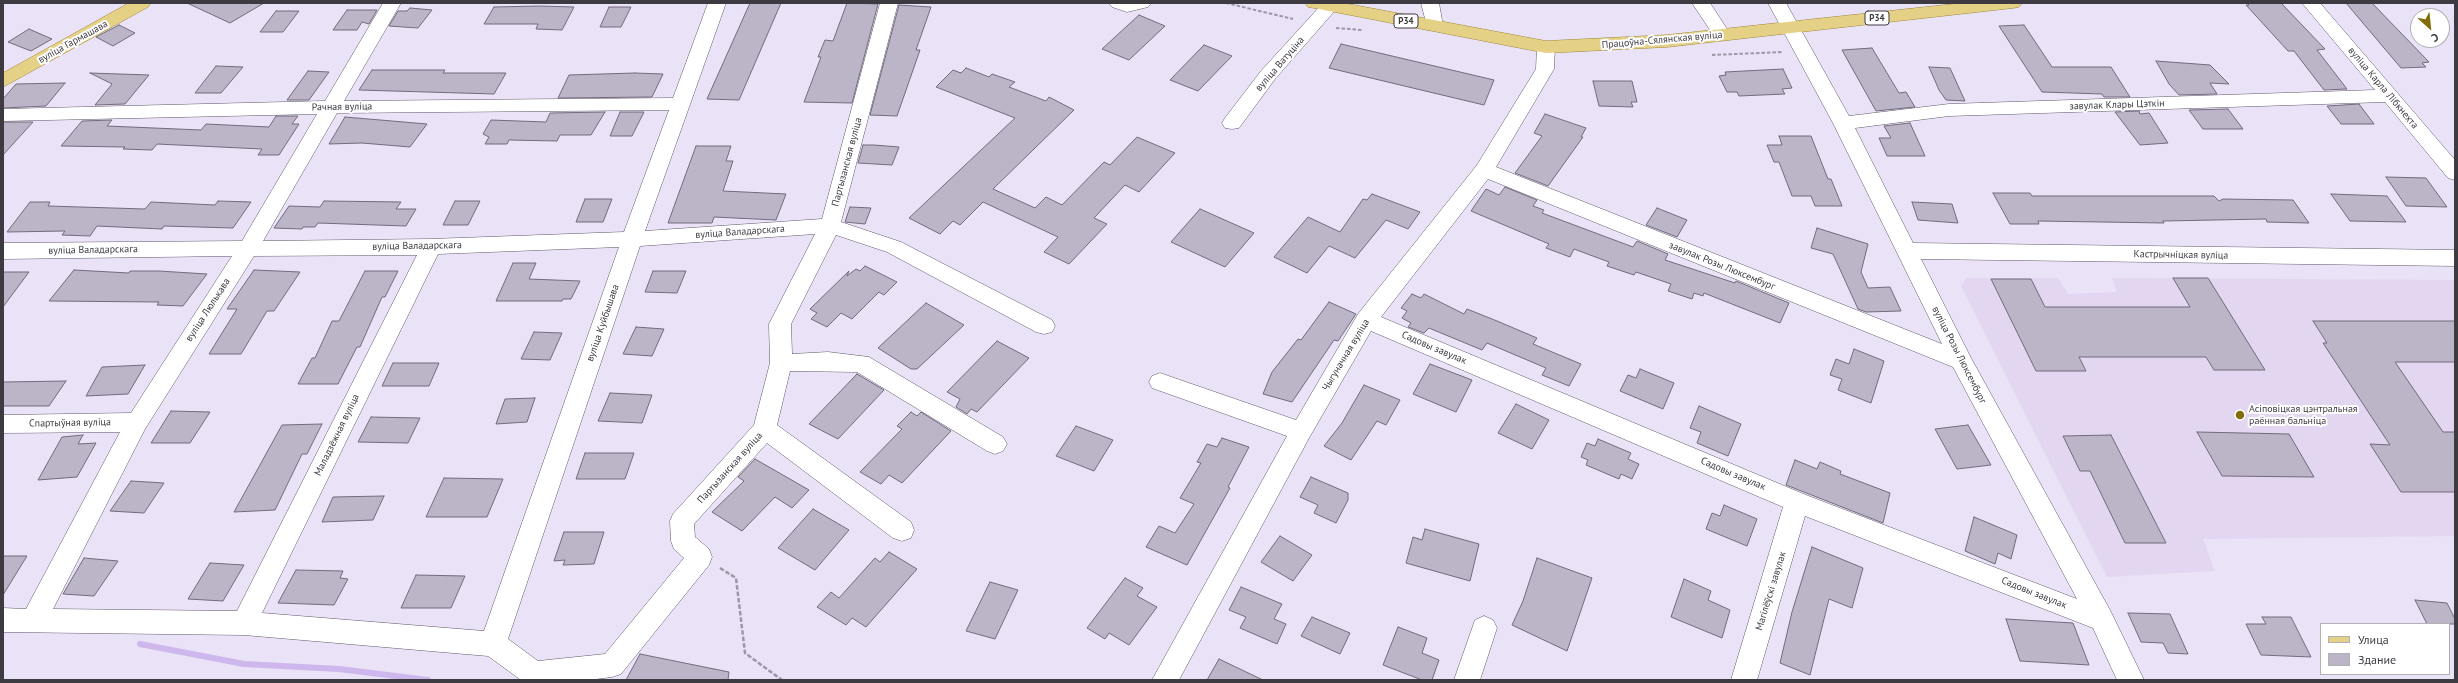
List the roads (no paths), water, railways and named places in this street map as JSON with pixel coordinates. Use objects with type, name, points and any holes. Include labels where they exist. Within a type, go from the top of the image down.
[{"type":"main road","name":"вуліца Гармашава","points":[[3,81],[142,3]]},
{"type":"main road","name":"Працоўна-Сялянская вуліца","points":[[1322,4],[1546,47],[1667,41],[2013,3]]},
{"type":"street","name":"вуліца Люлькава","points":[[33,621],[137,422],[248,248],[392,3]]},
{"type":"street","name":"вуліца Куйбышава","points":[[493,644],[632,239],[717,3]]},
{"type":"street","name":"Партызанская вуліца","points":[[536,677],[612,664],[700,557],[683,541],[682,521],[765,429],[781,363],[780,324],[830,226],[889,3]]},
{"type":"street","points":[[1118,3],[1127,7],[1142,3]]},
{"type":"street","points":[[1430,3],[1434,26]]},
{"type":"street","points":[[1701,3],[1722,35]]},
{"type":"street","name":"вуліца Розы Люксембург","points":[[1777,3],[1792,27],[1843,123],[1961,361],[2102,620],[2131,680]]},
{"type":"street","name":"вуліца Карла Лібкнехта","points":[[2311,3],[2455,173]]},
{"type":"street","name":"вуліца Ватуціна","points":[[1232,122],[1268,75],[1314,24],[1322,4]]},
{"type":"street","name":"Чыгуначная вуліца","points":[[1165,680],[1301,431],[1366,320],[1484,170],[1545,69],[1546,47]]},
{"type":"street","name":"завулак Клары Цэткін","points":[[1843,123],[1949,110],[2391,96]]},
{"type":"street","name":"Рачная вуліца","points":[[3,115],[330,107],[681,104]]},
{"type":"street","name":"завулак Розы Люксембург","points":[[1484,170],[1961,361]]},
{"type":"street","name":"вуліца Валадарскага","points":[[3,251],[431,247],[632,239],[830,226]]},
{"type":"street","points":[[830,226],[894,247],[1044,326]]},
{"type":"street","name":"Маладзёжная вуліца","points":[[244,623],[431,247]]},
{"type":"street","name":"Кастрычніцкая вуліца","points":[[1907,251],[2455,258]]},
{"type":"street","name":"Садовы завулак","points":[[1366,320],[1797,502],[2102,620]]},
{"type":"street","points":[[781,363],[828,361],[861,363],[995,444]]},
{"type":"street","points":[[1160,382],[1301,431]]},
{"type":"street","name":"Спартыўная вуліца","points":[[3,424],[137,422]]},
{"type":"street","points":[[765,429],[902,530]]},
{"type":"street","name":"Магілёўскі завулак","points":[[1744,680],[1797,502]]},
{"type":"street","points":[[3,620],[244,623],[493,644],[536,677]]},
{"type":"street","points":[[1467,680],[1484,628]]},
{"type":"waterway","points":[[140,644],[244,664],[339,669],[428,680]]},
{"type":"place","name":"Асіповіцкая цэнтральная раённая бальніца","points":[[2240,415]]}]
